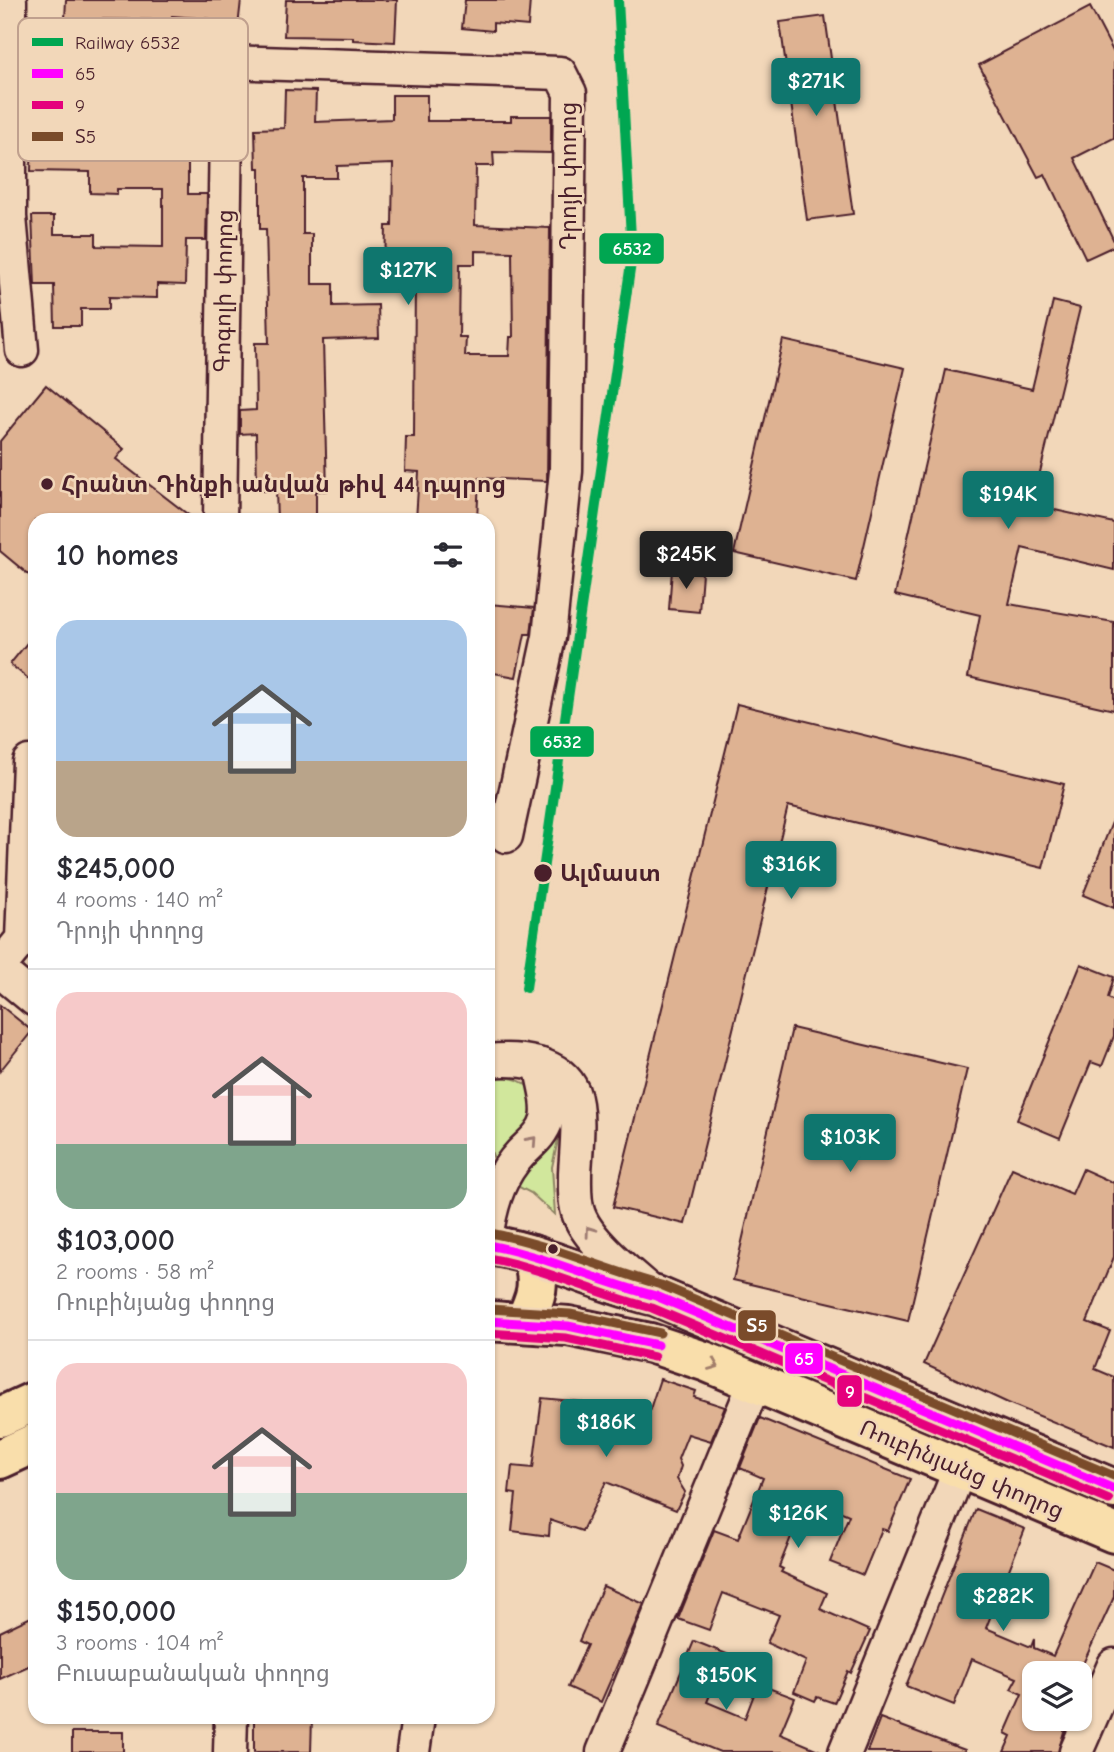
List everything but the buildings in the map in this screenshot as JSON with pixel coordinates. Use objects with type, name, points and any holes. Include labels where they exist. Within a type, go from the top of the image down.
[{"type":"main road","name":"Ռուբինյանց փողոց","points":[[495,1247],[532,1255],[622,1289],[656,1296],[1114,1489]]},
{"type":"main road","points":[[506,1322],[536,1299],[538,1275],[532,1255]]},
{"type":"main road","name":"Ռուբինյանց փողոց","points":[[506,1322],[568,1326],[650,1343],[707,1362],[1114,1534]]},
{"type":"main road","points":[[0,1417],[28,1404]]},
{"type":"main road","points":[[0,1459],[28,1446]]},
{"type":"street","points":[[10,0],[6,51],[10,217],[22,349]]},
{"type":"street","name":"Դրոյի փողոց","points":[[248,63],[560,72],[570,93],[566,471],[549,637],[506,836]]},
{"type":"street","name":"Գոգոլի փողոց","points":[[220,513],[225,161]]},
{"type":"street","points":[[28,787],[22,939],[0,969],[28,994]]},
{"type":"street","points":[[495,1061],[513,1060],[541,1065],[566,1080],[576,1109],[575,1194],[580,1216],[617,1263],[656,1296]]},
{"type":"street","points":[[495,1192],[509,1168],[536,1139],[547,1118],[547,1099],[541,1065]]},
{"type":"street","points":[[603,1752],[755,1382]]},
{"type":"street","points":[[845,1752],[960,1469]]},
{"type":"street","points":[[1076,1752],[1114,1665]]},
{"type":"street","points":[[230,1752],[231,1724]]},
{"type":"street","points":[[412,1752],[417,1724]]},
{"type":"green space","points":[[511,1078],[524,1083],[534,1098],[538,1114],[497,1166],[495,1161],[495,1079]]},
{"type":"green space","points":[[561,1126],[552,1167],[555,1215],[531,1193],[519,1187],[520,1177]]},
{"type":"rail line","name":"6532","points":[[526,988],[632,256],[618,0]]},
{"type":"transit line","name":"Տ5","points":[[495,1234],[661,1285],[1114,1476]]},
{"type":"transit line","name":"65","points":[[495,1247],[656,1296],[1114,1489]]},
{"type":"transit line","name":"9","points":[[495,1259],[652,1308],[1109,1500]]},
{"type":"transit line","name":"Տ5","points":[[495,1309],[570,1314],[660,1333]]},
{"type":"transit line","name":"65","points":[[495,1321],[568,1326],[657,1345]]},
{"type":"transit line","name":"9","points":[[495,1333],[566,1338],[654,1357]]},
{"type":"place","name":"Հրանտ Դինքի անվան թիվ 44 դպրոց","points":[[47,484]]},
{"type":"place","name":"Ալմաստ","points":[[543,873]]}]
